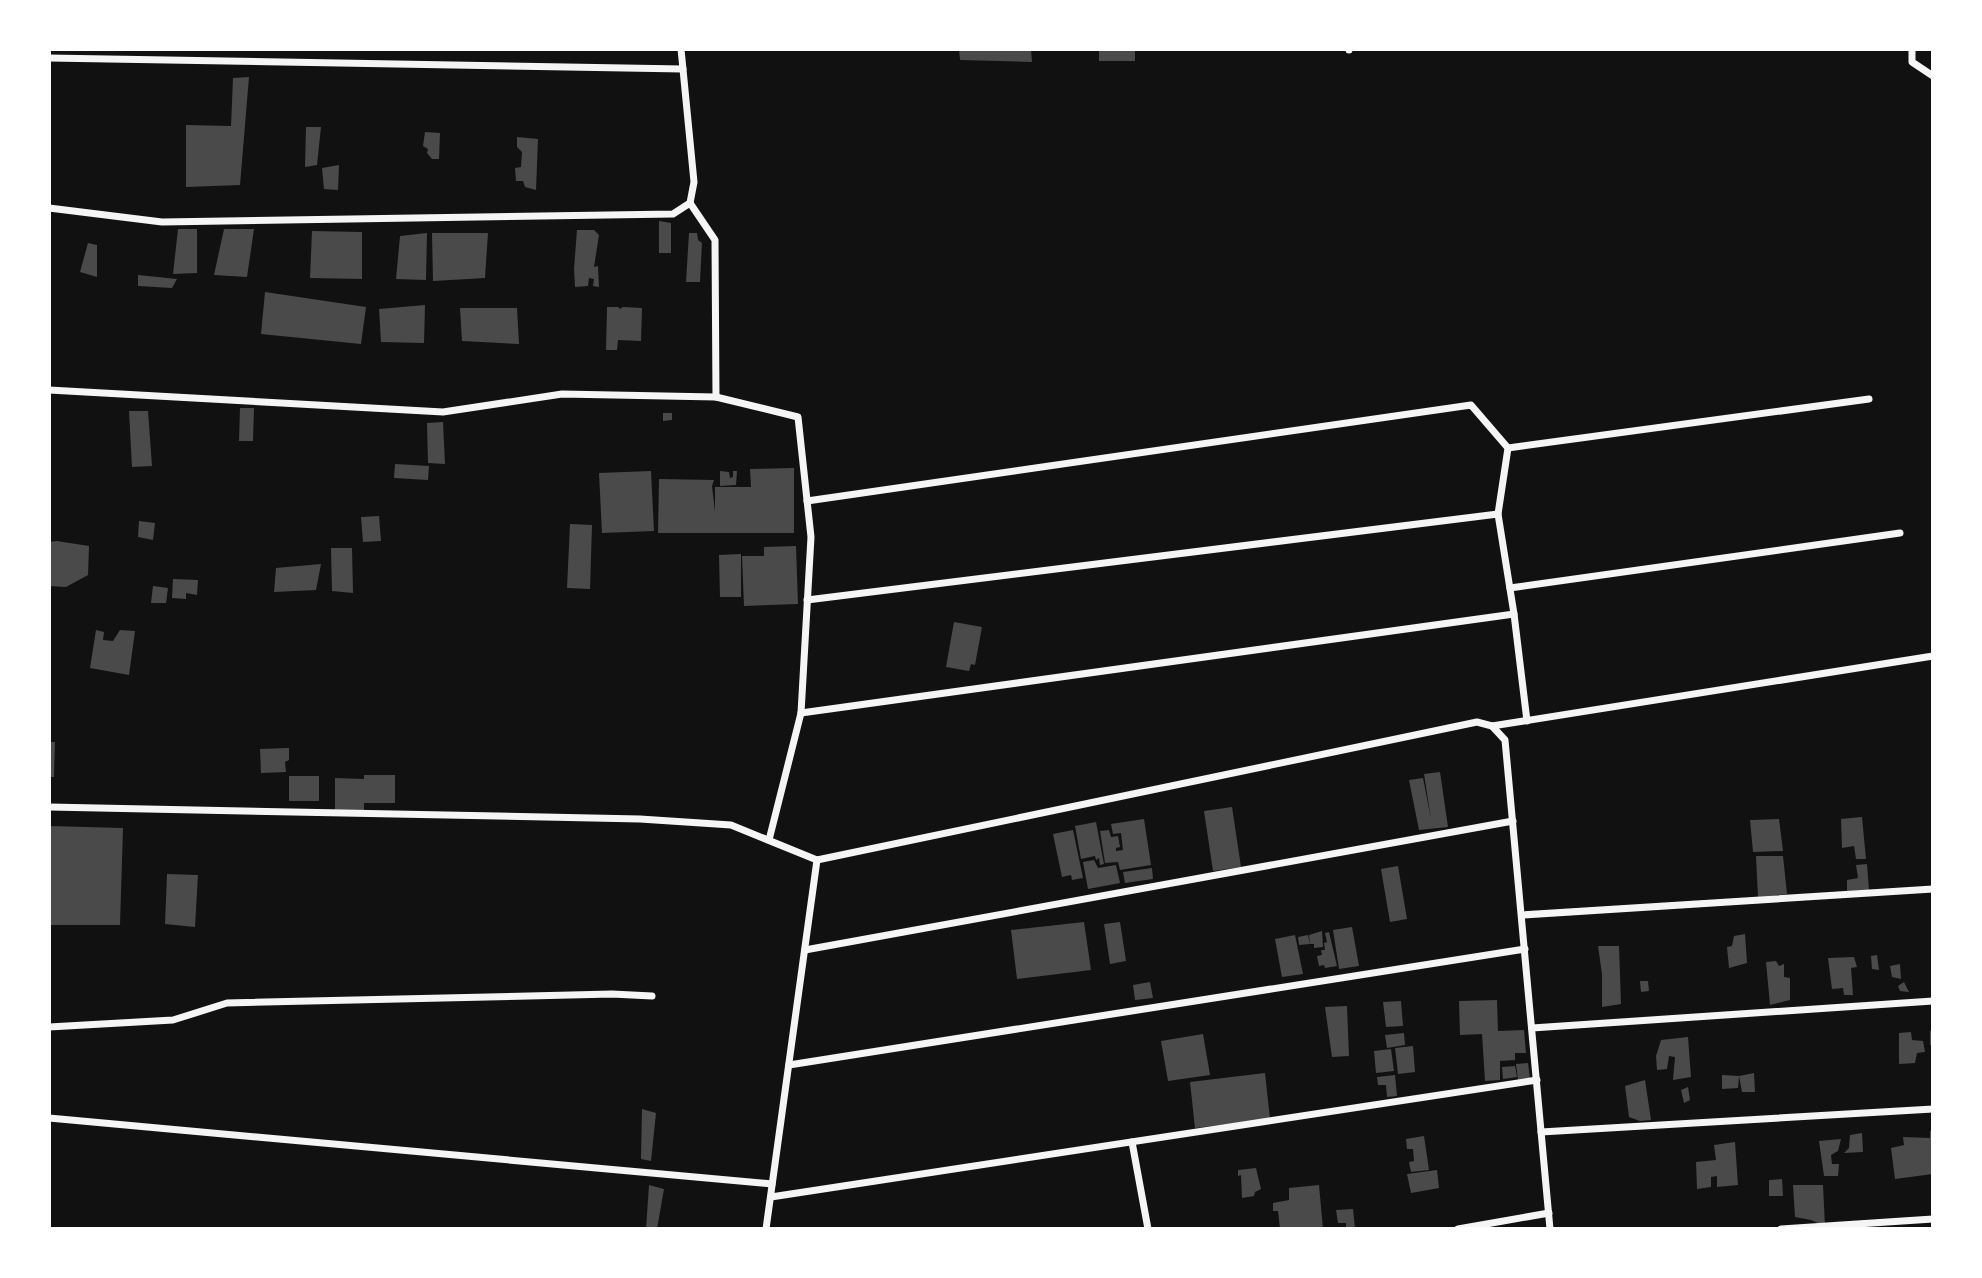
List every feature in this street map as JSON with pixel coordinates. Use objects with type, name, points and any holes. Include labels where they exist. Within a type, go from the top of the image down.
[{"type":"street","points":[[681,49],[694,182],[690,203],[715,240],[716,397]]},
{"type":"street","points":[[1912,49],[1912,62],[1933,76]]},
{"type":"street","points":[[49,58],[682,69]]},
{"type":"street","points":[[49,208],[162,222],[673,214],[690,203]]},
{"type":"street","points":[[49,390],[443,412],[562,394],[716,397],[798,417],[811,537],[801,713],[769,840]]},
{"type":"street","points":[[1508,448],[1869,399]]},
{"type":"street","points":[[807,501],[1471,405],[1508,448],[1498,514],[1527,721]]},
{"type":"street","points":[[807,600],[1498,514]]},
{"type":"street","points":[[1510,588],[1900,533]]},
{"type":"street","points":[[801,713],[1514,614]]},
{"type":"street","points":[[49,807],[639,819],[731,825],[817,860],[1477,722],[1492,726],[1527,721],[1933,656]]},
{"type":"street","points":[[1492,726],[1505,740],[1550,1229]]},
{"type":"street","points":[[805,950],[1513,821]]},
{"type":"street","points":[[766,1229],[817,860]]},
{"type":"street","points":[[1522,915],[1933,889]]},
{"type":"street","points":[[789,1065],[1525,949]]},
{"type":"street","points":[[49,1027],[173,1020],[227,1003],[612,994],[652,996]]},
{"type":"street","points":[[1532,1028],[1933,1001]]},
{"type":"street","points":[[771,1197],[1537,1080]]},
{"type":"street","points":[[1541,1132],[1933,1109]]},
{"type":"street","points":[[49,1118],[772,1184]]},
{"type":"street","points":[[1132,1142],[1147,1229]]},
{"type":"street","points":[[1458,1229],[1549,1213]]},
{"type":"street","points":[[1781,1229],[1933,1219]]},
{"type":"building","points":[[959,49],[1031,49],[1032,62],[960,60]]},
{"type":"building","points":[[1099,49],[1135,49],[1135,61],[1099,61]]},
{"type":"building","points":[[249,77],[240,185],[186,187],[186,125],[231,126],[233,78]]},
{"type":"building","points":[[306,127],[321,127],[317,165],[305,167]]},
{"type":"building","points":[[425,132],[440,133],[439,159],[432,159],[427,153],[428,149],[423,146]]},
{"type":"building","points":[[517,137],[538,139],[536,190],[525,187],[523,181],[516,181],[515,168],[521,167],[522,152],[517,147]]},
{"type":"building","points":[[339,165],[338,190],[324,189],[322,168]]},
{"type":"building","points":[[659,221],[671,223],[671,253],[659,253]]},
{"type":"building","points":[[178,229],[197,229],[197,273],[173,274]]},
{"type":"building","points":[[224,229],[254,229],[247,277],[214,275]]},
{"type":"building","points":[[577,230],[594,230],[599,235],[594,267],[598,266],[599,287],[593,286],[594,279],[589,278],[588,286],[575,287]]},
{"type":"building","points":[[312,231],[362,232],[362,279],[310,278]]},
{"type":"building","points":[[427,233],[426,280],[396,279],[400,236]]},
{"type":"building","points":[[432,233],[488,233],[485,278],[433,281]]},
{"type":"building","points":[[689,233],[697,233],[698,240],[702,243],[700,282],[686,282]]},
{"type":"building","points":[[88,243],[97,245],[97,277],[80,272]]},
{"type":"building","points":[[138,275],[177,279],[172,288],[138,286]]},
{"type":"building","points":[[265,292],[366,307],[361,344],[261,334]]},
{"type":"building","points":[[425,305],[424,343],[381,342],[379,309]]},
{"type":"building","points":[[607,307],[642,308],[641,341],[618,340],[617,350],[606,350]]},
{"type":"building","points":[[460,308],[517,308],[519,344],[462,341]]},
{"type":"building","points":[[240,408],[254,408],[253,441],[239,441]]},
{"type":"building","points":[[129,411],[148,411],[152,466],[132,467]]},
{"type":"building","points":[[663,413],[672,413],[672,420],[663,421]]},
{"type":"building","points":[[443,422],[445,464],[428,463],[427,423]]},
{"type":"building","points":[[395,464],[429,466],[428,480],[394,478]]},
{"type":"building","points":[[794,468],[794,533],[658,533],[659,479],[714,480],[712,486],[715,512],[715,487],[751,487],[750,469]]},
{"type":"building","points":[[651,471],[654,531],[602,533],[599,473]]},
{"type":"building","points":[[720,471],[729,472],[730,478],[733,477],[733,471],[737,471],[736,485],[720,486]]},
{"type":"building","points":[[379,516],[381,541],[363,542],[361,517]]},
{"type":"building","points":[[139,521],[155,523],[153,540],[138,537]]},
{"type":"building","points":[[570,524],[592,525],[590,589],[567,588]]},
{"type":"building","points":[[49,542],[89,546],[88,575],[66,587],[49,586]]},
{"type":"building","points":[[796,546],[798,604],[744,606],[742,556],[764,556],[764,547]]},
{"type":"building","points":[[331,548],[352,548],[353,593],[332,591]]},
{"type":"building","points":[[741,554],[741,597],[720,597],[719,555]]},
{"type":"building","points":[[321,564],[316,590],[274,592],[276,568]]},
{"type":"building","points":[[173,579],[198,580],[197,595],[186,593],[186,599],[172,598]]},
{"type":"building","points":[[153,586],[168,588],[166,603],[151,603]]},
{"type":"building","points":[[954,622],[982,627],[975,665],[971,664],[969,671],[946,667]]},
{"type":"building","points":[[96,630],[104,632],[103,640],[113,641],[120,630],[135,631],[129,675],[90,668]]},
{"type":"building","points":[[49,742],[55,742],[54,777],[49,777]]},
{"type":"building","points":[[289,748],[289,760],[285,762],[286,772],[261,773],[260,749]]},
{"type":"building","points":[[1440,772],[1448,827],[1419,830],[1409,780],[1423,778],[1431,819],[1424,774]]},
{"type":"building","points":[[364,775],[395,775],[395,803],[364,803],[364,811],[335,810],[335,778],[364,779]]},
{"type":"building","points":[[289,776],[319,776],[319,801],[289,801]]},
{"type":"building","points":[[1232,807],[1241,867],[1213,871],[1204,811]]},
{"type":"building","points":[[1862,817],[1866,859],[1856,859],[1854,846],[1842,848],[1841,819]]},
{"type":"building","points":[[1144,819],[1151,865],[1120,870],[1118,862],[1105,863],[1100,831],[1109,830],[1111,837],[1118,836],[1120,847],[1116,848],[1116,851],[1123,850],[1121,833],[1113,834],[1111,824]]},
{"type":"building","points":[[1779,819],[1783,851],[1753,852],[1750,820]]},
{"type":"building","points":[[1096,822],[1104,864],[1100,865],[1099,858],[1096,860],[1095,856],[1081,859],[1075,826]]},
{"type":"building","points":[[49,826],[123,828],[120,925],[49,925]]},
{"type":"building","points":[[1073,830],[1083,878],[1072,880],[1071,875],[1062,877],[1053,834]]},
{"type":"building","points":[[1756,856],[1783,856],[1787,894],[1758,897]]},
{"type":"building","points":[[1094,860],[1098,868],[1116,865],[1120,883],[1088,889],[1083,862]]},
{"type":"building","points":[[1867,864],[1869,890],[1847,891],[1847,880],[1858,878],[1856,865]]},
{"type":"building","points":[[1398,866],[1407,919],[1390,922],[1381,869]]},
{"type":"building","points":[[1152,868],[1153,879],[1125,883],[1123,872]]},
{"type":"building","points":[[167,874],[198,875],[195,927],[165,924]]},
{"type":"building","points":[[1084,922],[1091,970],[1017,979],[1011,930]]},
{"type":"building","points":[[1120,922],[1126,961],[1110,964],[1104,924]]},
{"type":"building","points":[[1352,927],[1359,966],[1339,969],[1333,930]]},
{"type":"building","points":[[1322,931],[1323,947],[1314,948],[1314,944],[1310,944],[1309,935]]},
{"type":"building","points":[[1329,932],[1337,966],[1325,968],[1324,965],[1319,966],[1317,956],[1322,955],[1321,950],[1325,950],[1325,933]]},
{"type":"building","points":[[1745,934],[1747,963],[1729,968],[1727,947],[1732,946],[1734,936]]},
{"type":"building","points":[[1295,935],[1303,974],[1282,977],[1275,939]]},
{"type":"building","points":[[1308,935],[1310,944],[1299,945],[1298,937]]},
{"type":"building","points":[[1598,946],[1619,946],[1621,1004],[1602,1007],[1602,974]]},
{"type":"building","points":[[1877,955],[1879,970],[1872,969],[1871,956]]},
{"type":"building","points":[[1854,957],[1857,967],[1851,968],[1853,995],[1844,995],[1843,988],[1832,989],[1828,958]]},
{"type":"building","points":[[1776,961],[1779,966],[1784,964],[1784,977],[1790,978],[1790,1000],[1770,1005],[1766,962]]},
{"type":"building","points":[[1900,964],[1901,979],[1892,977],[1890,966]]},
{"type":"building","points":[[1640,981],[1648,981],[1649,991],[1641,992]]},
{"type":"building","points":[[1150,982],[1153,998],[1135,1000],[1133,985]]},
{"type":"building","points":[[1904,982],[1909,992],[1900,991],[1898,986]]},
{"type":"building","points":[[1497,1000],[1498,1031],[1524,1030],[1526,1053],[1515,1053],[1515,1060],[1500,1061],[1500,1080],[1485,1081],[1482,1034],[1460,1035],[1459,1001]]},
{"type":"building","points":[[1401,1001],[1403,1026],[1386,1027],[1383,1002]]},
{"type":"building","points":[[1347,1006],[1349,1056],[1332,1057],[1325,1007]]},
{"type":"building","points":[[1933,1030],[1933,1045],[1930,1045],[1930,1031]]},
{"type":"building","points":[[1911,1032],[1912,1040],[1923,1041],[1925,1052],[1917,1053],[1915,1063],[1899,1064],[1899,1033]]},
{"type":"building","points":[[1404,1033],[1405,1045],[1387,1048],[1385,1035]]},
{"type":"building","points":[[1203,1034],[1210,1075],[1168,1081],[1161,1041]]},
{"type":"building","points":[[1688,1037],[1691,1077],[1673,1080],[1675,1057],[1669,1056],[1667,1069],[1657,1070],[1656,1056],[1661,1040]]},
{"type":"building","points":[[1413,1046],[1415,1072],[1398,1074],[1395,1048]]},
{"type":"building","points":[[1391,1049],[1394,1071],[1376,1073],[1374,1051]]},
{"type":"building","points":[[1528,1063],[1530,1079],[1518,1080],[1516,1064]]},
{"type":"building","points":[[1515,1066],[1517,1077],[1503,1079],[1502,1067]]},
{"type":"building","points":[[1265,1073],[1270,1119],[1195,1128],[1190,1082]]},
{"type":"building","points":[[1754,1073],[1755,1092],[1742,1092],[1739,1076]]},
{"type":"building","points":[[1395,1075],[1397,1096],[1387,1097],[1386,1085],[1378,1085],[1377,1077]]},
{"type":"building","points":[[1722,1075],[1739,1076],[1738,1088],[1722,1089]]},
{"type":"building","points":[[1645,1080],[1651,1120],[1640,1121],[1629,1117],[1625,1086]]},
{"type":"building","points":[[1688,1087],[1690,1100],[1684,1103],[1681,1090]]},
{"type":"building","points":[[642,1109],[656,1113],[651,1161],[641,1159]]},
{"type":"building","points":[[1933,1130],[1933,1174],[1895,1179],[1891,1148],[1904,1145],[1903,1137],[1930,1138],[1930,1131]]},
{"type":"building","points":[[1862,1133],[1863,1152],[1844,1153],[1849,1148],[1850,1135]]},
{"type":"building","points":[[1424,1136],[1429,1170],[1411,1172],[1409,1162],[1414,1161],[1413,1149],[1407,1149],[1406,1139]]},
{"type":"building","points":[[1841,1139],[1838,1151],[1831,1155],[1832,1164],[1839,1164],[1838,1176],[1824,1176],[1819,1141]]},
{"type":"building","points":[[1735,1142],[1738,1185],[1717,1187],[1717,1176],[1711,1177],[1711,1187],[1697,1189],[1696,1162],[1716,1160],[1714,1145]]},
{"type":"building","points":[[1256,1168],[1261,1189],[1255,1192],[1254,1196],[1242,1198],[1241,1175],[1238,1176],[1238,1170]]},
{"type":"building","points":[[1437,1170],[1439,1188],[1411,1193],[1407,1174]]},
{"type":"building","points":[[1782,1179],[1783,1196],[1769,1196],[1769,1180]]},
{"type":"building","points":[[649,1185],[664,1189],[657,1229],[646,1229]]},
{"type":"building","points":[[1319,1185],[1323,1229],[1280,1229],[1278,1211],[1273,1211],[1273,1203],[1289,1200],[1289,1188]]},
{"type":"building","points":[[1793,1185],[1823,1185],[1825,1226],[1795,1217]]},
{"type":"building","points":[[1353,1209],[1355,1229],[1346,1229],[1346,1223],[1338,1223],[1336,1210]]}]
